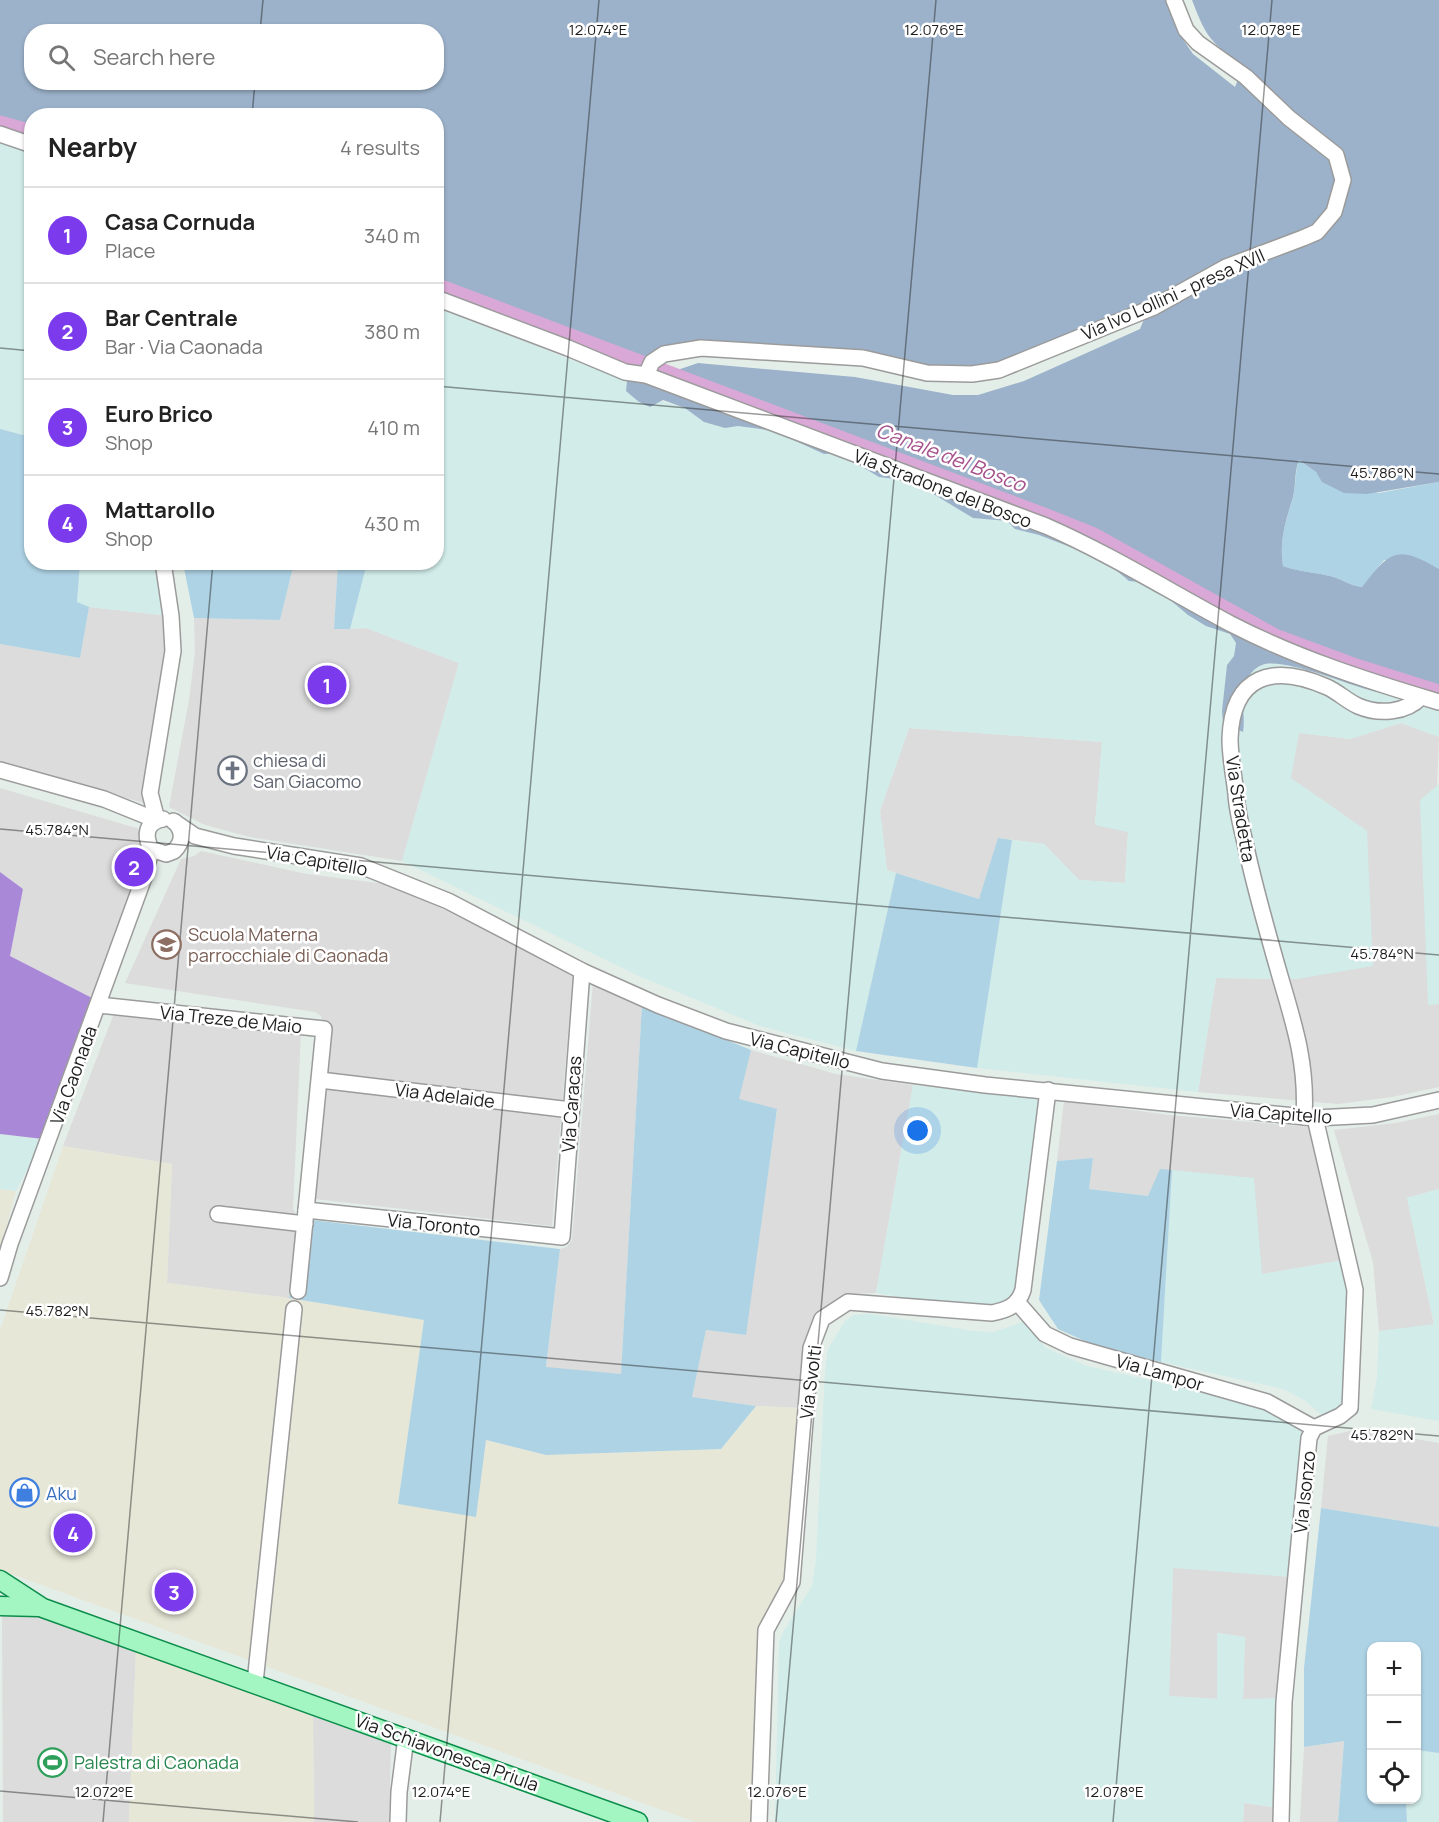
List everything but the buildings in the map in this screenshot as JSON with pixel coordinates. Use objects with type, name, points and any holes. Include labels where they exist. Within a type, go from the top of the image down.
[{"type":"main road","name":"Via Schiavonesca Priula","points":[[0,1580],[43,1608],[638,1822]]},
{"type":"main road","name":"Via Schiavonesca Priula","points":[[0,1606],[43,1608]]},
{"type":"street","name":"Via Ivo Lollini - presa XVII","points":[[648,369],[678,350],[701,348],[863,358],[943,374],[972,374],[999,369],[1154,307],[1226,267],[1317,232],[1334,212],[1340,193],[1343,180],[1336,155],[1289,118],[1246,77],[1198,43],[1186,30],[1174,0]]},
{"type":"street","points":[[0,134],[24,142]]},
{"type":"street","name":"Via Stradone del Bosco","points":[[444,301],[625,372],[648,369],[1046,526],[1099,550],[1267,641],[1344,672],[1439,702]]},
{"type":"street","points":[[163,820],[150,793],[173,651],[164,570]]},
{"type":"street","name":"Via Stradetta","points":[[1309,1117],[1303,1061],[1258,902],[1236,802],[1230,740],[1233,717],[1244,688],[1260,679],[1281,674],[1302,678],[1327,688],[1358,706],[1395,712],[1413,705],[1421,697]]},
{"type":"street","points":[[0,770],[104,799],[180,827],[182,836],[180,845]]},
{"type":"street","points":[[137,813],[144,826],[149,845],[166,854]]},
{"type":"street","name":"Via Capitello","points":[[163,820],[195,836],[234,846],[361,866],[448,901],[582,971],[707,1024],[790,1049],[882,1071],[985,1085],[1309,1117],[1373,1114],[1439,1100]]},
{"type":"street","name":"Via Caonada","points":[[0,1278],[10,1244],[146,872],[150,825],[163,820]]},
{"type":"street","points":[[180,845],[186,838],[195,836]]},
{"type":"street","name":"Via Caonada","points":[[146,872],[180,845]]},
{"type":"street","name":"Via Caracas","points":[[562,1237],[582,971]]},
{"type":"street","name":"Via Treze de Maio","points":[[99,1005],[324,1029],[298,1291]]},
{"type":"street","name":"Via Adelaide","points":[[320,1080],[571,1110]]},
{"type":"street","points":[[1017,1302],[1023,1290],[1048,1090]]},
{"type":"street","name":"Via Isonzo","points":[[1281,1822],[1284,1702],[1309,1438],[1314,1428],[1340,1416],[1350,1408],[1355,1290],[1309,1117]]},
{"type":"street","name":"Via Toronto","points":[[218,1214],[305,1217],[562,1237]]},
{"type":"street","name":"Via Svolti","points":[[759,1822],[766,1630],[792,1582],[811,1348],[822,1319],[848,1302],[992,1314],[1007,1310],[1017,1302]]},
{"type":"street","name":"Via Lampor","points":[[1017,1302],[1045,1334],[1070,1346],[1267,1401],[1314,1428]]},
{"type":"street","points":[[255,1683],[294,1310]]},
{"type":"street","points":[[398,1822],[399,1792],[406,1737]]},
{"type":"shaded area","points":[[0,0],[1169,0],[1184,41],[1193,54],[1235,87],[1243,67],[1211,39],[1192,0],[1439,0],[1439,482],[1367,494],[1344,493],[1322,482],[1316,472],[1299,460],[1282,547],[1283,566],[1330,576],[1362,587],[1380,565],[1396,555],[1413,556],[1439,569],[1439,685],[1410,687],[1402,696],[1369,690],[1299,668],[1262,665],[1250,674],[1244,688],[1243,732],[1223,723],[1222,711],[1227,665],[1234,656],[1236,643],[1230,634],[1206,626],[1188,615],[1163,594],[1140,582],[1129,581],[1104,560],[1039,535],[1015,529],[1007,521],[973,518],[925,489],[903,480],[879,477],[839,453],[824,454],[774,431],[738,426],[725,428],[704,422],[685,408],[663,400],[650,407],[639,402],[626,391],[627,381],[651,379],[698,363],[855,377],[953,395],[978,395],[1024,381],[1140,329],[1151,302],[975,373],[695,341],[632,360],[444,288],[444,108],[24,108],[24,128],[0,120]]},
{"type":"shaded area","points":[[0,142],[24,151],[24,435],[0,429]]},
{"type":"shaded area","points":[[444,311],[627,381],[626,391],[685,408],[704,422],[725,428],[738,426],[774,431],[812,448],[839,453],[879,477],[903,480],[925,489],[973,518],[1007,521],[1015,529],[1039,535],[1093,556],[1163,594],[1188,615],[1230,634],[1236,643],[1234,656],[1227,665],[1241,707],[1245,683],[1251,672],[1262,665],[1296,667],[1378,692],[1402,695],[1410,687],[1439,685],[1439,737],[1401,723],[1350,739],[1299,733],[1291,778],[1367,831],[1373,966],[1297,979],[1216,978],[1198,1092],[977,1068],[1012,840],[1044,844],[1079,880],[1125,883],[1128,832],[1095,825],[1102,742],[909,728],[880,811],[887,870],[896,873],[856,1051],[760,1026],[641,977],[402,861],[459,663],[366,628],[350,629],[365,570],[444,570]]},
{"type":"shaded area","points":[[0,429],[24,435],[24,570],[79,570],[77,602],[89,607],[80,658],[0,644]]},
{"type":"shaded area","points":[[1299,460],[1316,472],[1323,482],[1379,493],[1439,482],[1439,569],[1430,564],[1384,560],[1362,587],[1330,576],[1283,566],[1283,538]]},
{"type":"shaded area","points":[[79,570],[163,570],[171,616],[89,607],[77,603]]},
{"type":"shaded area","points":[[184,570],[292,570],[280,620],[194,618]]},
{"type":"shaded area","points":[[292,570],[338,570],[334,629],[366,628],[459,663],[402,861],[250,837],[205,825],[169,807],[189,700],[195,652],[194,618],[280,620]]},
{"type":"shaded area","points":[[338,570],[365,570],[350,629],[334,629]]},
{"type":"shaded area","points":[[89,607],[171,616],[147,804],[0,761],[0,644],[80,658]]},
{"type":"shaded area","points":[[1401,723],[1439,737],[1428,1004],[1439,1004],[1439,1087],[1392,1097],[1338,1104],[1198,1092],[1216,978],[1297,979],[1367,831],[1290,778],[1299,733],[1350,739]]},
{"type":"shaded area","points":[[909,728],[1102,742],[1095,824],[1128,832],[1125,883],[1079,880],[1044,844],[999,838],[979,899],[887,870],[880,811]]},
{"type":"shaded area","points":[[1439,784],[1439,1004],[1428,1005],[1420,800]]},
{"type":"shaded area","points":[[0,788],[143,830],[144,848],[132,910],[96,1000],[10,956],[23,889],[0,872]]},
{"type":"shaded area","points":[[998,838],[1012,840],[977,1068],[856,1051],[896,873],[979,899]]},
{"type":"shaded area","points":[[201,851],[307,874],[393,885],[573,972],[552,1226],[315,1199],[323,1023],[321,1016],[315,1012],[125,983],[181,859],[194,856]]},
{"type":"shaded area","points":[[0,872],[23,889],[10,956],[96,1000],[43,1139],[0,1134]]},
{"type":"shaded area","points":[[593,982],[642,1005],[621,1374],[546,1368],[560,1249],[567,1247],[572,1240]]},
{"type":"shaded area","points":[[118,1003],[301,1032],[293,1208],[296,1215],[303,1219],[289,1298],[167,1283],[172,1164],[63,1146]]},
{"type":"shaded area","points":[[642,1005],[751,1050],[739,1099],[777,1109],[746,1335],[706,1330],[692,1397],[756,1406],[721,1449],[546,1455],[486,1440],[476,1517],[398,1504],[424,1320],[289,1298],[303,1219],[560,1249],[546,1367],[621,1374]]},
{"type":"shaded area","points":[[751,1050],[836,1074],[913,1085],[876,1293],[849,1294],[830,1305],[801,1408],[756,1406],[692,1397],[706,1330],[745,1335],[777,1110],[738,1099]]},
{"type":"shaded area","points":[[913,1085],[1043,1099],[1017,1298],[1012,1303],[976,1310],[876,1293]]},
{"type":"shaded area","points":[[1064,1101],[1169,1115],[1310,1127],[1350,1259],[1262,1274],[1161,1169],[1148,1196],[1089,1189],[1093,1158],[1057,1161]]},
{"type":"shaded area","points":[[1439,1114],[1439,1189],[1407,1198],[1434,1325],[1379,1331],[1373,1262],[1334,1130],[1396,1123]]},
{"type":"shaded area","points":[[0,1134],[43,1139],[16,1191],[0,1189]]},
{"type":"shaded area","points":[[63,1146],[172,1164],[167,1283],[289,1298],[424,1320],[398,1504],[486,1440],[546,1455],[721,1449],[756,1406],[801,1408],[791,1581],[764,1621],[758,1640],[754,1822],[695,1822],[0,1570],[0,1330]]},
{"type":"shaded area","points":[[1093,1158],[1089,1189],[1148,1196],[1160,1169],[1172,1170],[1161,1362],[1094,1345],[1058,1329],[1039,1300],[1057,1161]]},
{"type":"shaded area","points":[[1172,1170],[1254,1178],[1262,1274],[1350,1259],[1349,1409],[1322,1415],[1304,1400],[1283,1389],[1161,1362]]},
{"type":"shaded area","points":[[0,1189],[16,1191],[0,1250]]},
{"type":"shaded area","points":[[1439,1189],[1439,1421],[1371,1409],[1377,1378],[1379,1331],[1434,1324],[1407,1198]]},
{"type":"shaded area","points":[[871,1314],[973,1331],[993,1332],[1025,1321],[1046,1348],[1087,1366],[1276,1409],[1307,1431],[1292,1577],[1173,1568],[1169,1696],[1217,1699],[1217,1633],[1245,1637],[1243,1699],[1283,1698],[1280,1808],[1244,1803],[1243,1822],[775,1822],[779,1643],[783,1632],[812,1586],[816,1560],[828,1349],[845,1321],[854,1315]]},
{"type":"shaded area","points":[[1359,1429],[1439,1443],[1439,1527],[1321,1508],[1328,1436]]},
{"type":"shaded area","points":[[1321,1508],[1439,1527],[1439,1753],[1421,1751],[1421,1642],[1367,1642],[1367,1804],[1406,1804],[1407,1822],[1338,1822],[1344,1741],[1304,1747],[1304,1668]]},
{"type":"shaded area","points":[[1173,1567],[1292,1577],[1283,1698],[1243,1700],[1245,1637],[1217,1633],[1217,1699],[1169,1696]]},
{"type":"shaded area","points":[[2,1603],[136,1652],[129,1822],[3,1822]]},
{"type":"shaded area","points":[[136,1652],[313,1716],[314,1822],[129,1822]]},
{"type":"shaded area","points":[[313,1716],[391,1744],[389,1822],[314,1822]]},
{"type":"shaded area","points":[[1344,1741],[1338,1822],[1300,1822],[1304,1747]]},
{"type":"shaded area","points":[[1421,1751],[1439,1753],[1439,1822],[1407,1822],[1406,1804],[1421,1804]]},
{"type":"shaded area","points":[[1244,1803],[1280,1808],[1279,1822],[1243,1822]]},
{"type":"waterway","name":"Canale del Bosco","points":[[0,123],[24,130]]},
{"type":"waterway","name":"Canale del Bosco","points":[[444,288],[1094,535],[1275,636],[1356,666],[1439,692]]},
{"type":"place","name":"Casa Cornuda","points":[[327,685]]},
{"type":"place","name":"chiesa di San Giacomo","points":[[232,770]]},
{"type":"place","name":"Bar Centrale","points":[[134,867]]},
{"type":"place","name":"Scuola Materna parrocchiale di Caonada","points":[[167,944]]},
{"type":"place","name":"Aku","points":[[25,1493]]},
{"type":"place","name":"Mattarollo","points":[[73,1533]]},
{"type":"place","name":"Euro Brico","points":[[174,1592]]},
{"type":"place","name":"Palestra di Caonada","points":[[53,1762]]}]
